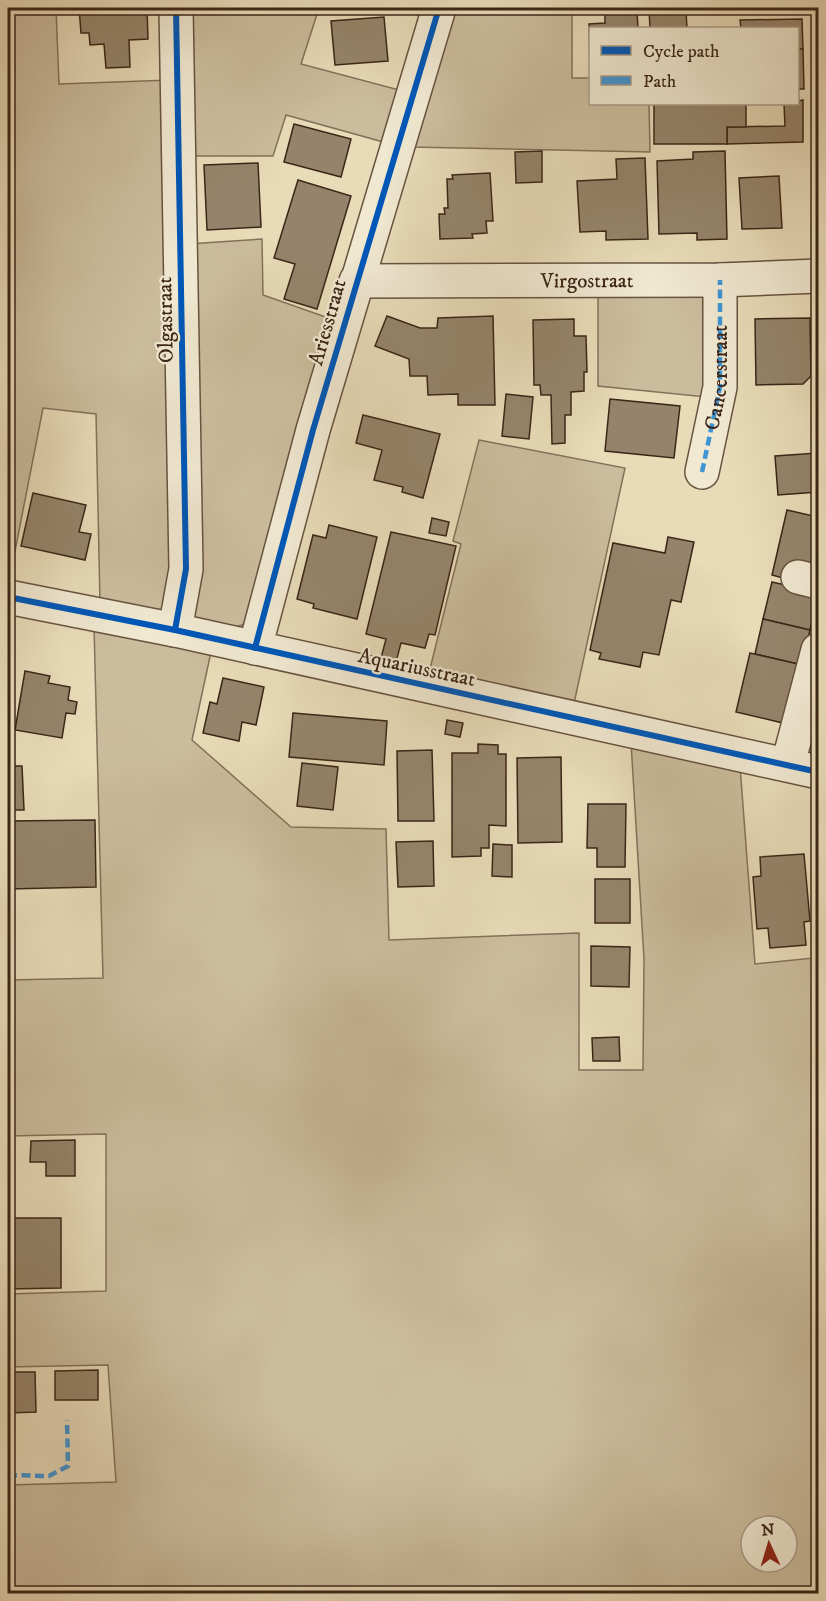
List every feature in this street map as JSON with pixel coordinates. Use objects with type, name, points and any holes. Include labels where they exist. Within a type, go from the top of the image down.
[{"type":"street","name":"Olgastraat","points":[[175,630],[186,569],[176,8]]},
{"type":"street","name":"Ariesstraat","points":[[255,648],[356,281],[439,8]]},
{"type":"street","name":"Virgostraat","points":[[356,281],[720,280],[819,276]]},
{"type":"street","name":"Cancerstraat","points":[[702,472],[720,387],[720,280]]},
{"type":"street","name":"Aquariusstraat","points":[[8,597],[175,630],[803,768]]},
{"type":"street","points":[[803,768],[819,650]]},
{"type":"shaded area","points":[[8,8],[56,8],[59,84],[171,80],[178,566],[167,618],[100,603],[96,414],[43,408],[8,587]]},
{"type":"shaded area","points":[[184,8],[399,8],[318,11],[301,64],[403,91],[387,143],[286,115],[273,156],[185,156]]},
{"type":"shaded area","points":[[451,8],[572,8],[572,78],[589,78],[589,105],[649,105],[650,152],[409,147]]},
{"type":"shaded area","points":[[262,239],[263,295],[334,320],[245,624],[236,627],[187,620],[188,244]]},
{"type":"shaded area","points":[[598,289],[711,292],[706,397],[598,386]]},
{"type":"shaded area","points":[[479,440],[625,468],[573,708],[428,677],[461,544],[453,541]]},
{"type":"shaded area","points":[[94,626],[211,652],[192,740],[291,827],[386,829],[389,940],[579,933],[579,1070],[643,1070],[644,959],[631,742],[740,766],[755,964],[813,958],[814,1037],[818,1038],[818,1593],[8,1593],[8,1485],[116,1482],[108,1365],[8,1367],[8,1294],[106,1291],[106,1134],[8,1136],[8,980],[103,978]]},
{"type":"building","points":[[79,8],[147,8],[148,39],[129,40],[130,67],[106,68],[104,44],[90,45],[89,33],[81,33]]},
{"type":"building","points":[[649,8],[681,8],[681,12],[686,11],[687,27],[650,27]]},
{"type":"building","points":[[637,10],[638,27],[589,27],[589,24],[605,23],[605,11]]},
{"type":"building","points":[[814,16],[818,16],[818,54],[815,54]]},
{"type":"building","points":[[384,17],[388,61],[335,65],[331,21]]},
{"type":"building","points":[[802,19],[803,49],[799,49],[799,27],[741,27],[740,20]]},
{"type":"building","points":[[799,49],[803,49],[804,89],[799,89]]},
{"type":"building","points":[[803,100],[803,142],[727,144],[727,127],[785,126],[784,105],[799,105],[799,101]]},
{"type":"building","points":[[654,105],[746,105],[746,127],[727,127],[727,144],[654,144]]},
{"type":"building","points":[[294,124],[351,139],[341,177],[284,162]]},
{"type":"building","points":[[542,151],[542,182],[516,183],[515,152]]},
{"type":"building","points":[[725,151],[727,239],[697,240],[697,233],[659,234],[657,161],[693,159],[693,152]]},
{"type":"building","points":[[645,158],[648,239],[606,240],[606,231],[580,232],[577,181],[617,179],[616,159]]},
{"type":"building","points":[[258,163],[261,227],[207,230],[204,165]]},
{"type":"building","points":[[490,173],[493,221],[486,221],[487,233],[472,234],[473,238],[440,239],[439,214],[445,214],[444,208],[448,208],[447,179],[453,179],[452,175]]},
{"type":"building","points":[[812,173],[818,173],[818,228],[814,228]]},
{"type":"building","points":[[779,176],[782,228],[742,229],[739,178]]},
{"type":"building","points":[[298,180],[351,196],[317,309],[284,299],[295,264],[274,258]]},
{"type":"building","points":[[387,316],[420,328],[437,328],[438,318],[493,316],[495,405],[458,405],[458,394],[428,395],[427,376],[410,376],[409,359],[375,346]]},
{"type":"building","points":[[810,318],[811,376],[803,384],[756,385],[755,319]]},
{"type":"building","points":[[574,319],[574,336],[586,336],[587,372],[584,372],[584,391],[571,392],[571,415],[565,415],[565,443],[552,444],[551,395],[541,395],[540,385],[534,385],[533,320]]},
{"type":"building","points":[[506,394],[533,397],[529,439],[502,436]]},
{"type":"building","points":[[610,399],[680,406],[674,458],[605,451]]},
{"type":"building","points":[[363,415],[440,434],[423,498],[402,492],[403,487],[374,480],[382,450],[356,443]]},
{"type":"building","points":[[818,453],[818,492],[778,495],[775,456]]},
{"type":"building","points":[[33,493],[86,505],[79,532],[91,534],[85,560],[21,546]]},
{"type":"building","points":[[787,510],[818,517],[818,571],[790,580],[772,575]]},
{"type":"building","points":[[432,518],[449,522],[446,536],[429,533]]},
{"type":"building","points":[[329,525],[377,537],[357,619],[313,608],[314,604],[297,599],[313,535],[326,538]]},
{"type":"building","points":[[391,532],[456,546],[435,635],[429,634],[425,648],[401,643],[396,662],[381,658],[386,639],[366,634]]},
{"type":"building","points":[[668,537],[694,542],[681,602],[671,600],[659,655],[643,652],[640,667],[599,659],[601,653],[590,650],[613,543],[665,553]]},
{"type":"building","points":[[772,582],[818,592],[810,630],[763,619]]},
{"type":"building","points":[[763,619],[810,630],[802,665],[755,654]]},
{"type":"building","points":[[750,653],[798,664],[783,723],[736,712]]},
{"type":"building","points":[[25,671],[50,676],[48,683],[70,687],[68,700],[77,702],[75,714],[66,713],[62,738],[15,730]]},
{"type":"building","points":[[223,678],[264,687],[256,725],[242,722],[239,741],[203,733],[210,702],[217,704]]},
{"type":"building","points":[[293,713],[387,721],[384,765],[289,757]]},
{"type":"building","points":[[447,720],[463,723],[460,737],[445,734]]},
{"type":"building","points":[[478,744],[498,745],[498,754],[506,754],[506,826],[489,825],[489,848],[481,848],[481,856],[452,857],[452,753],[478,753]]},
{"type":"building","points":[[432,750],[434,821],[398,821],[397,751]]},
{"type":"building","points":[[561,757],[562,842],[518,843],[517,758]]},
{"type":"building","points":[[302,763],[338,767],[333,810],[297,806]]},
{"type":"building","points":[[8,766],[22,766],[24,810],[8,810]]},
{"type":"building","points":[[588,804],[626,804],[625,867],[597,867],[597,848],[587,848]]},
{"type":"building","points":[[95,820],[96,887],[8,889],[8,821]]},
{"type":"building","points":[[433,841],[434,886],[398,887],[396,842]]},
{"type":"building","points":[[493,844],[512,845],[512,877],[492,876]]},
{"type":"building","points":[[804,854],[810,921],[804,922],[806,945],[770,948],[768,928],[757,929],[753,877],[761,876],[760,857]]},
{"type":"building","points":[[595,879],[630,879],[630,923],[595,923]]},
{"type":"building","points":[[591,946],[630,947],[629,987],[591,986]]},
{"type":"building","points":[[619,1037],[620,1061],[593,1061],[592,1038]]},
{"type":"building","points":[[75,1140],[75,1176],[46,1176],[46,1162],[30,1162],[31,1141]]},
{"type":"building","points":[[8,1218],[61,1218],[61,1288],[8,1289]]},
{"type":"building","points":[[98,1370],[98,1400],[55,1400],[55,1371]]},
{"type":"building","points":[[8,1372],[35,1372],[36,1412],[8,1413]]},
{"type":"marked path","points":[[702,472],[720,387],[720,280]]},
{"type":"marked path","points":[[8,1475],[49,1476],[68,1466],[67,1420]]},
{"type":"cycle path","points":[[175,630],[186,569],[176,8]]},
{"type":"cycle path","points":[[255,648],[313,430],[439,8]]},
{"type":"cycle path","points":[[8,597],[175,630],[818,772]]}]
